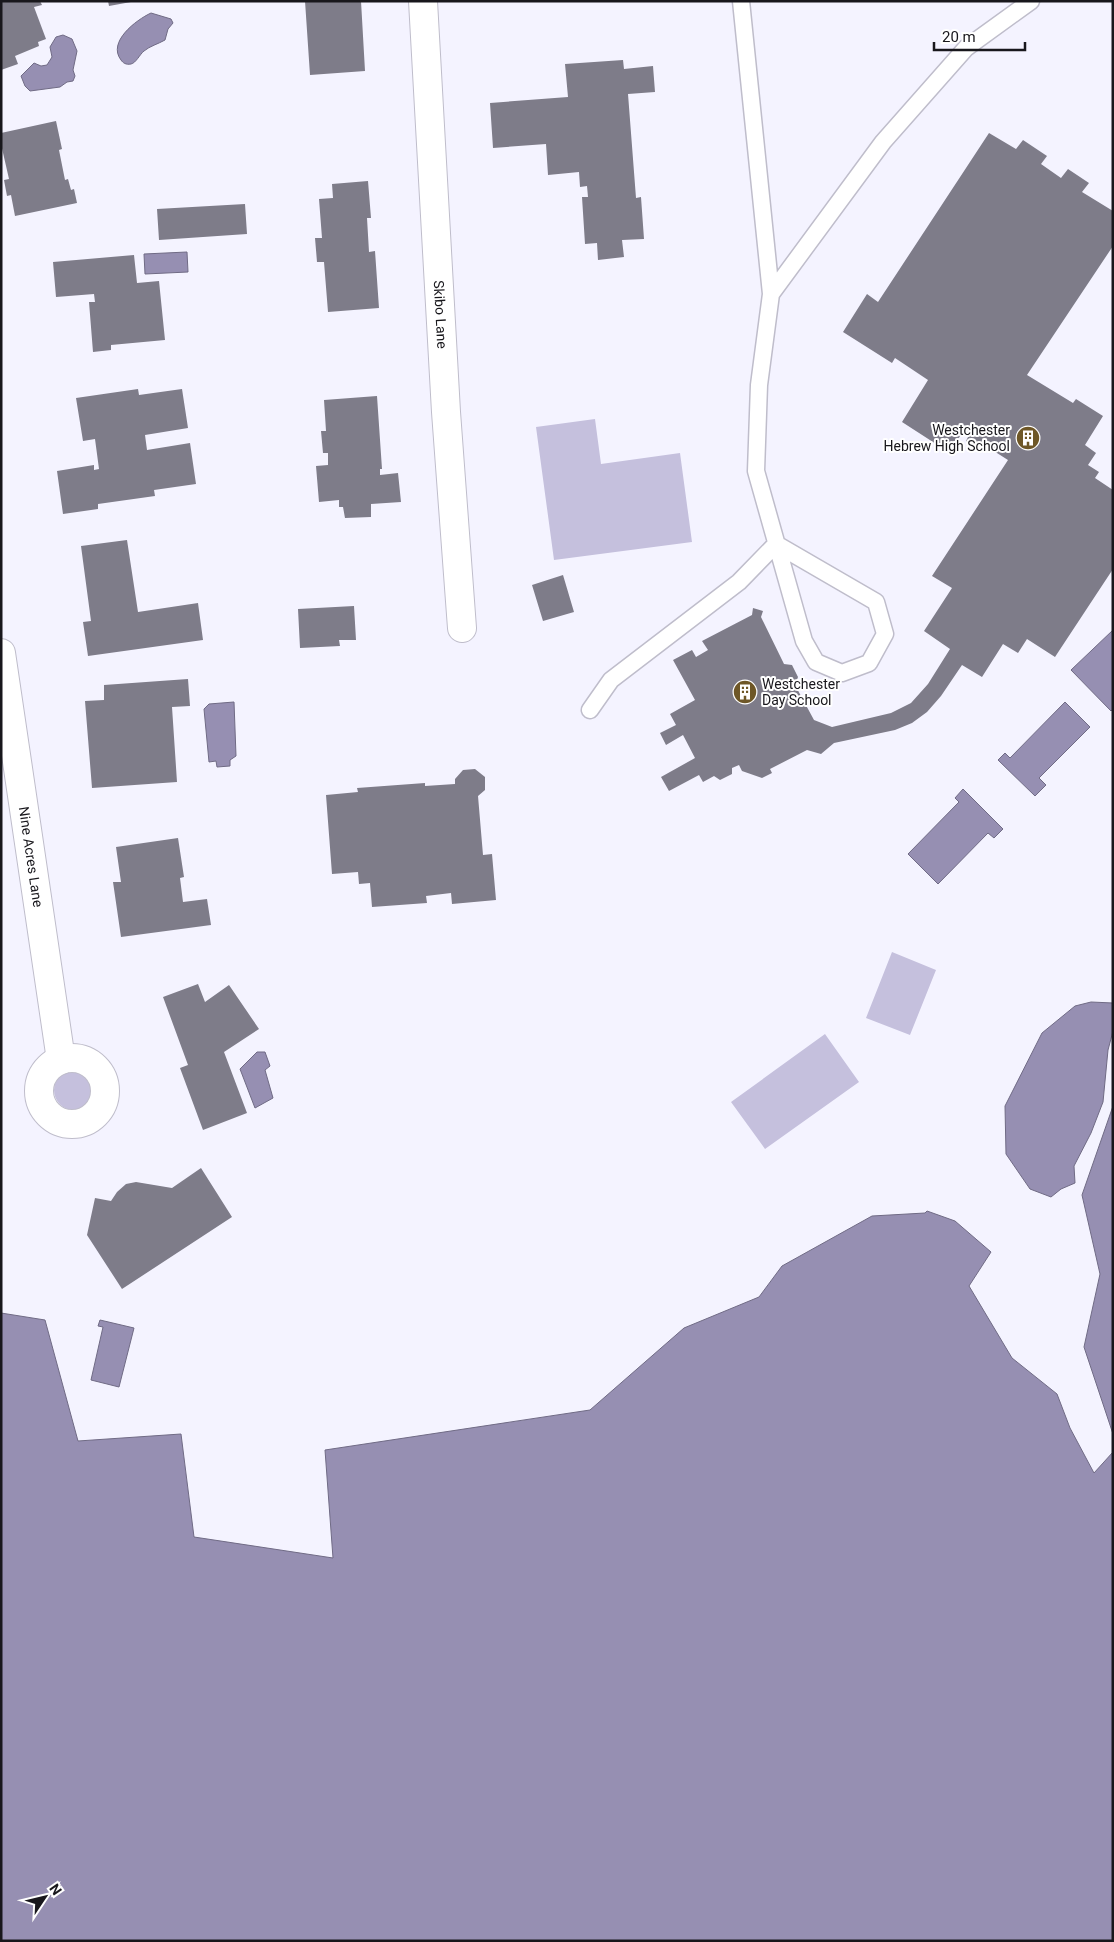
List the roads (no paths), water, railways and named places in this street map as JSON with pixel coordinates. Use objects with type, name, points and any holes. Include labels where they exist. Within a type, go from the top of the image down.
[{"type":"street","name":"Skibo Lane","points":[[423,1],[446,412],[462,628]]},
{"type":"street","name":"Nine Acres Lane","points":[[1,653],[60,1060]]},
{"type":"lane","points":[[741,1],[771,294],[759,385],[756,471],[776,544],[804,641],[816,662],[842,673],[869,663],[885,634],[876,602],[776,544]]},
{"type":"lane","points":[[771,294],[883,142],[966,48],[1031,1]]},
{"type":"lane","points":[[590,710],[611,680],[739,582],[776,544]]},
{"type":"place","name":"Westchester Hebrew High School","points":[[1028,438]]},
{"type":"place","name":"Westchester Day School","points":[[745,692]]}]
